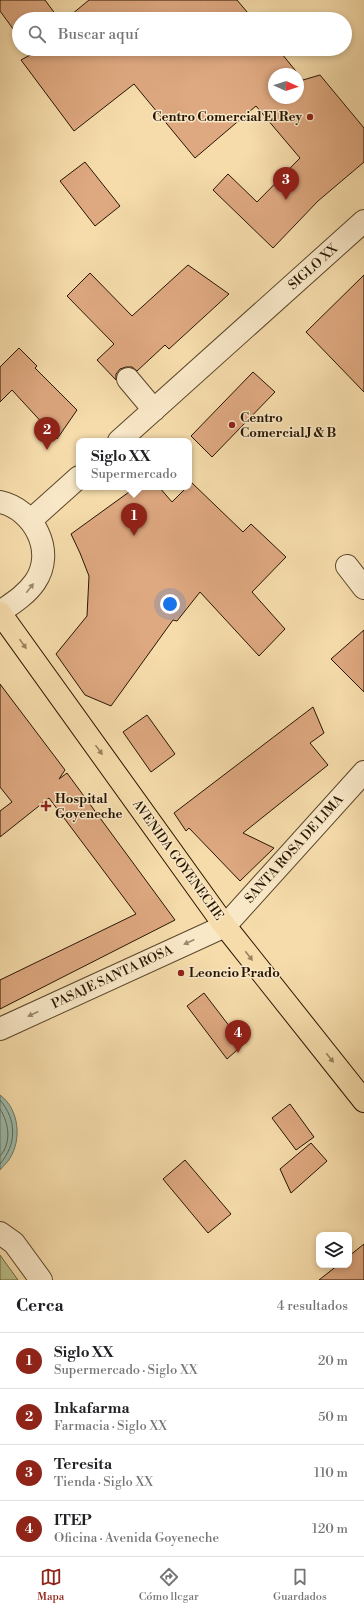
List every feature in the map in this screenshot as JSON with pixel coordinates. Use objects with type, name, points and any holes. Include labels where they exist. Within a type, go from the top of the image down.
[{"type":"main road","name":"AVENIDA GOYENECHE","points":[[0,612],[225,926],[364,1101]]},
{"type":"street","name":"SIGLO XX","points":[[122,438],[364,221]]},
{"type":"street","points":[[128,379],[154,410]]},
{"type":"street","points":[[31,520],[76,480]]},
{"type":"street","points":[[0,502],[20,510],[31,520],[39,533],[43,549],[42,566],[36,581],[26,594],[0,612]]},
{"type":"street","points":[[347,566],[364,588]]},
{"type":"street","name":"SANTA ROSA DE LIMA","points":[[225,926],[364,772]]},
{"type":"street","name":"PASAJE SANTA ROSA","points":[[0,1028],[225,926]]},
{"type":"street","points":[[0,1233],[14,1243],[41,1280]]},
{"type":"green space","points":[[0,1255],[18,1280],[0,1280]]},
{"type":"water","points":[[0,1095],[11,1108],[15,1116],[17,1133],[14,1150],[9,1160],[0,1170]]},
{"type":"building","points":[[0,0],[45,0],[54,12],[12,12],[12,27],[0,11]]},
{"type":"building","points":[[89,0],[237,0],[247,12],[74,12]]},
{"type":"building","name":"Centro Comercial El Rey","points":[[28,56],[284,56],[293,68],[268,68],[268,104],[304,104],[304,80],[320,75],[364,128],[364,162],[318,201],[273,248],[213,190],[228,174],[257,202],[300,158],[256,106],[195,158],[134,84],[74,131],[21,60]]},
{"type":"building","points":[[85,162],[120,206],[95,226],[60,181]]},
{"type":"building","points":[[188,265],[229,294],[169,349],[165,345],[137,371],[132,367],[120,369],[116,374],[116,380],[97,360],[114,344],[67,296],[90,273],[132,316]]},
{"type":"building","points":[[364,275],[364,392],[306,332]]},
{"type":"building","points":[[19,348],[37,366],[35,368],[77,410],[57,439],[12,390],[0,402],[0,367]]},
{"type":"building","points":[[253,372],[275,392],[212,457],[191,436]]},
{"type":"building","points":[[192,483],[243,532],[251,524],[286,557],[252,592],[285,629],[259,656],[200,592],[177,621],[173,620],[111,706],[85,695],[56,654],[87,616],[89,576],[71,534],[132,490],[162,490],[172,502],[184,490],[192,490]]},
{"type":"building","points":[[364,630],[364,692],[331,659]]},
{"type":"building","points":[[0,684],[65,770],[59,779],[67,773],[175,920],[0,1009],[0,980],[136,914],[49,798],[0,837],[0,811],[12,802],[0,787]]},
{"type":"building","points":[[313,707],[324,733],[310,743],[328,765],[243,833],[274,848],[240,881],[189,828],[186,831],[174,813]]},
{"type":"building","points":[[147,715],[175,754],[151,772],[123,732]]},
{"type":"building","points":[[204,993],[230,1027],[245,1043],[227,1059],[187,1006]]},
{"type":"building","points":[[290,1104],[314,1137],[296,1150],[272,1118]]},
{"type":"building","points":[[311,1143],[327,1161],[291,1193],[280,1169]]},
{"type":"building","points":[[185,1160],[231,1214],[208,1233],[163,1179]]},
{"type":"building","points":[[364,1244],[364,1280],[319,1280],[334,1268],[352,1268],[352,1254]]},
{"type":"place","name":"Centro Comercial El Rey","points":[[310,117]]},
{"type":"place","name":"Teresita","points":[[286,200]]},
{"type":"place","name":"Centro Comercial J & B","points":[[232,425]]},
{"type":"place","name":"Inkafarma","points":[[47,450]]},
{"type":"place","name":"Siglo XX","points":[[134,536]]},
{"type":"place","name":"Hospital Goyeneche","points":[[46,806]]},
{"type":"place","name":"Leoncio Prado","points":[[181,973]]},
{"type":"place","name":"ITEP","points":[[238,1053]]}]
